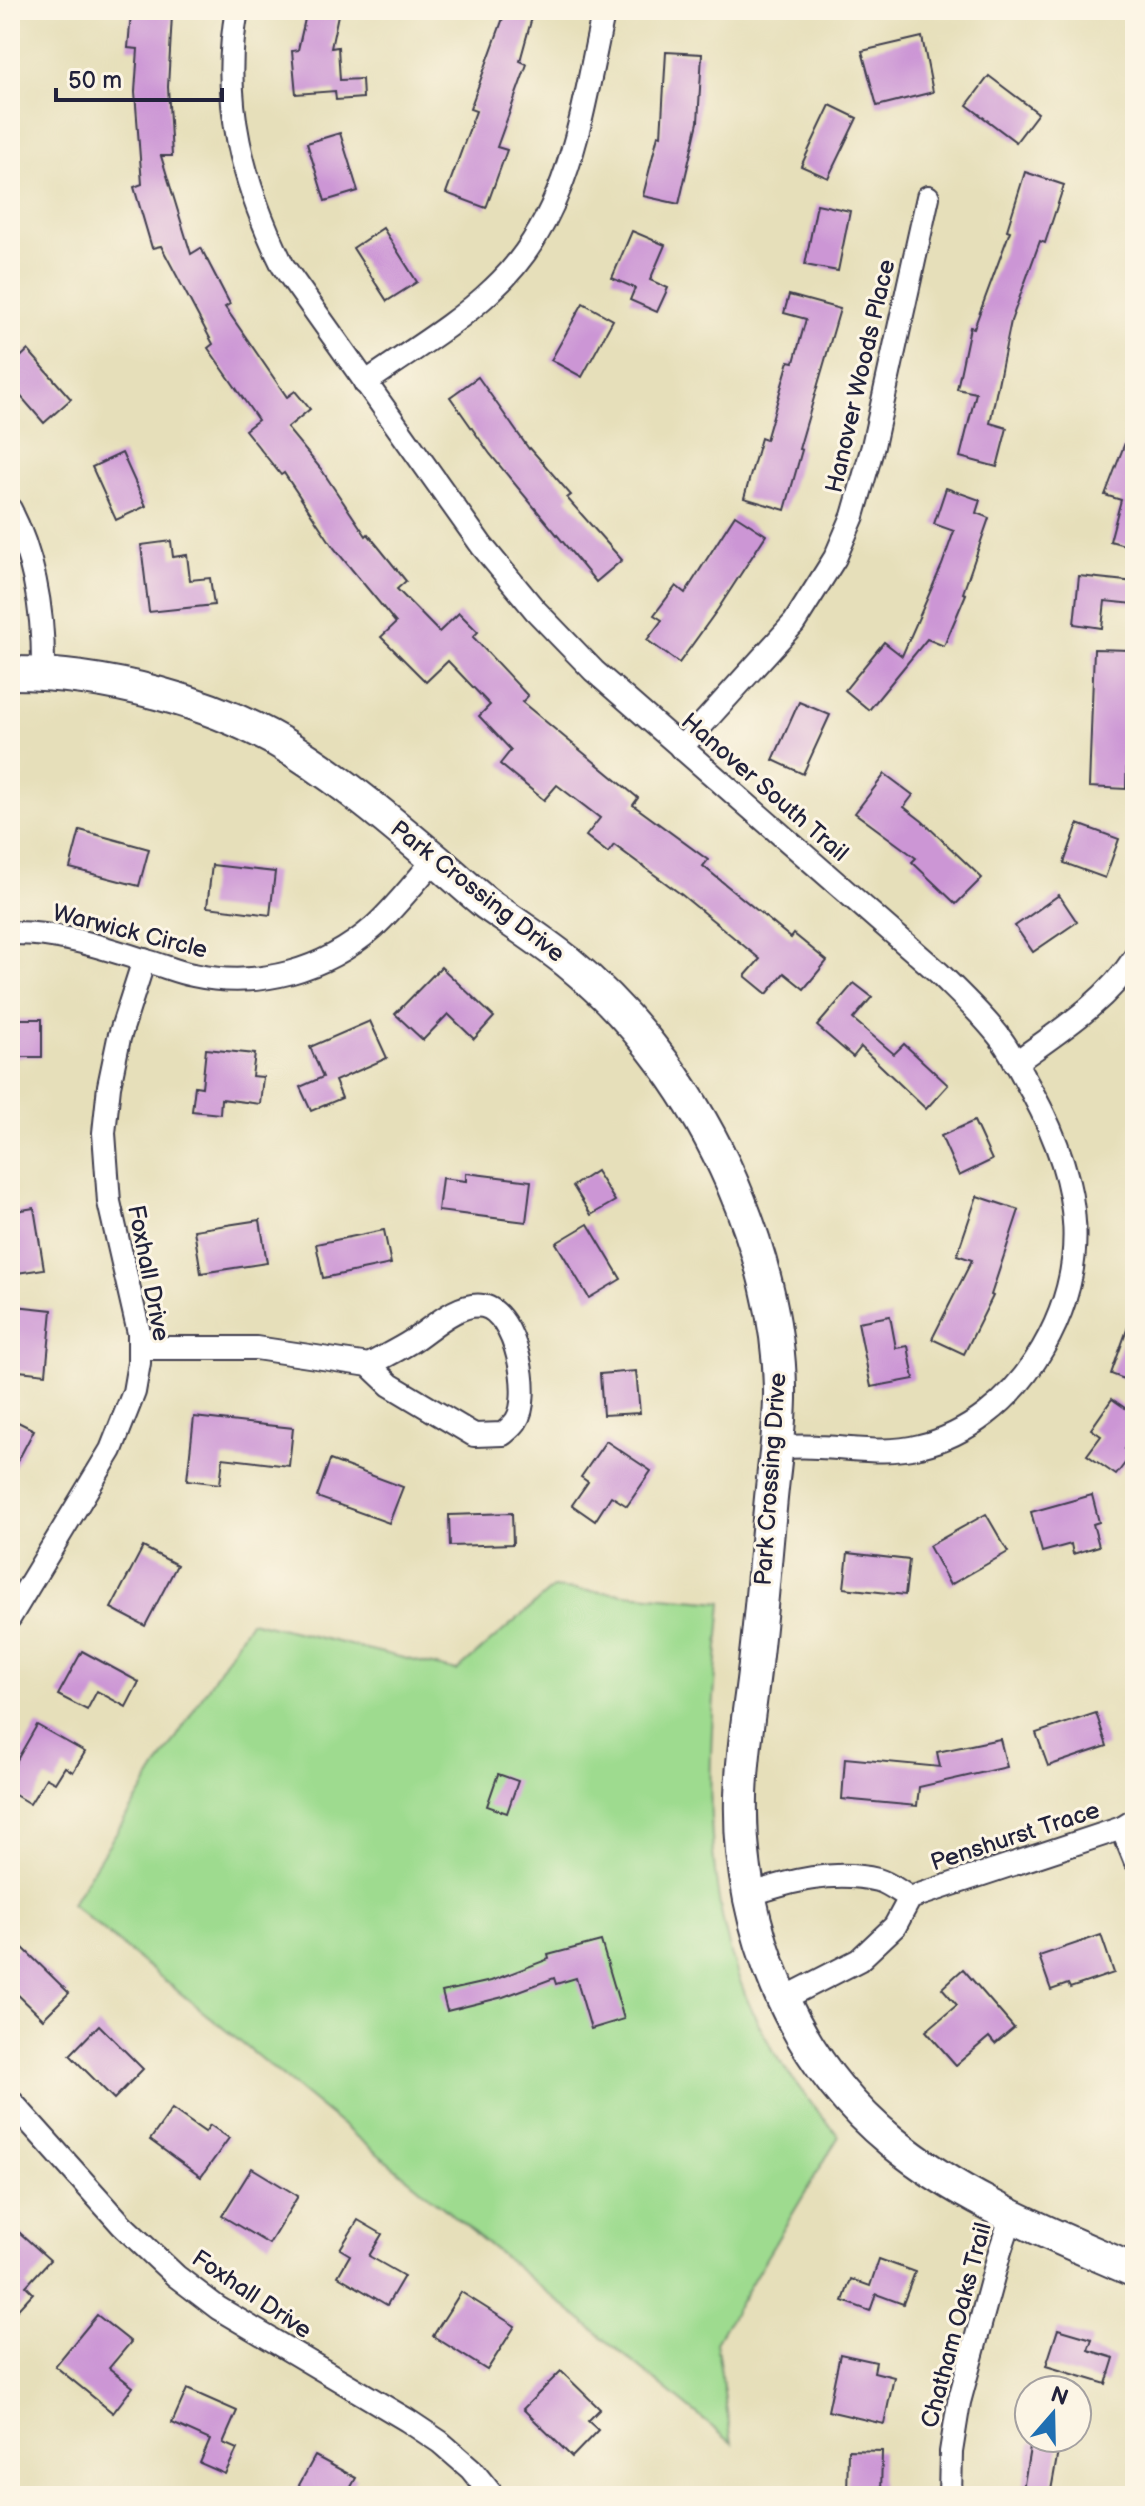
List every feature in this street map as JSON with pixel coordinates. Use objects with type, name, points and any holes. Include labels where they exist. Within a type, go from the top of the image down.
[{"type":"street","name":"Hanover South Trail","points":[[237,10],[232,46],[232,95],[243,166],[262,223],[283,266],[482,546],[535,610],[594,671],[939,973],[983,1017],[1003,1041],[1057,1141],[1069,1180],[1075,1221],[1072,1277],[1061,1312],[1045,1345],[1007,1396],[953,1435],[922,1446],[889,1452],[775,1447]]},
{"type":"street","points":[[365,383],[480,301],[513,269],[534,242],[560,192],[572,156],[604,10]]},
{"type":"street","name":"Hanover Woods Place","points":[[681,748],[794,623],[835,558],[853,516],[873,446],[928,197]]},
{"type":"street","points":[[10,509],[29,556],[39,597],[43,674]]},
{"type":"street","name":"Park Crossing Drive","points":[[10,673],[43,674],[124,685],[221,715],[270,738],[339,782],[486,903],[574,966],[612,1002],[684,1093],[733,1186],[755,1245],[766,1286],[781,1390],[760,1622],[742,1771],[743,1851],[749,1895],[764,1956],[781,2000],[829,2078],[892,2143],[968,2193],[1135,2271]]},
{"type":"street","name":"Warwick Circle","points":[[10,933],[62,937],[193,975],[228,980],[264,979],[298,971],[332,957],[375,926],[435,859]]},
{"type":"street","points":[[1015,1063],[1084,1012],[1135,957]]},
{"type":"street","name":"Foxhall Drive","points":[[10,1617],[111,1450],[134,1392],[139,1333],[109,1202],[104,1133],[119,1038],[144,960]]},
{"type":"street","points":[[140,1348],[256,1348],[369,1365],[390,1385],[474,1435],[503,1434],[518,1420],[524,1394],[518,1354],[504,1319],[486,1306],[468,1307],[441,1320],[369,1365]]},
{"type":"street","points":[[1128,1824],[1135,1860]]},
{"type":"street","name":"Penshurst Trace","points":[[781,2000],[859,1960],[895,1926],[910,1898],[1128,1824]]},
{"type":"street","name":"Penshurst Trace","points":[[749,1895],[788,1882],[842,1875],[881,1880],[910,1898]]},
{"type":"street","name":"Foxhall Drive","points":[[10,2100],[122,2225],[176,2276],[218,2308],[440,2442],[471,2469],[493,2496]]},
{"type":"street","name":"Chatham Oaks Trail","points":[[950,2496],[951,2452],[959,2402],[1012,2215]]},
{"type":"green space","points":[[553,1588],[722,1602],[713,1706],[711,1812],[714,1865],[722,1917],[735,1968],[763,2033],[793,2080],[839,2136],[716,2342],[732,2443],[71,1904],[250,1621],[457,1671]]},
{"type":"building","points":[[307,10],[339,10],[331,48],[338,47],[340,80],[362,79],[363,98],[336,100],[335,91],[296,94],[292,51],[298,50]]},
{"type":"building","points":[[506,10],[534,10],[520,61],[527,64],[497,147],[507,150],[486,208],[446,193],[476,111],[470,109]]},
{"type":"building","points":[[131,13],[172,15],[168,87],[172,156],[161,156],[191,254],[201,248],[230,304],[225,307],[287,397],[295,391],[310,409],[287,428],[321,469],[366,536],[368,534],[406,581],[397,589],[439,632],[459,613],[478,632],[473,637],[528,696],[522,702],[638,798],[633,805],[708,860],[703,866],[791,938],[794,934],[827,961],[804,989],[784,973],[767,994],[745,976],[760,959],[682,895],[614,845],[608,853],[586,836],[600,818],[557,785],[544,800],[500,764],[511,750],[479,716],[490,705],[448,661],[426,682],[381,637],[396,623],[334,548],[284,473],[281,475],[245,430],[258,420],[208,348],[213,344],[161,246],[152,248],[134,187],[142,184],[135,92],[138,49],[128,48]]},
{"type":"building","points":[[922,37],[933,92],[877,106],[862,51]]},
{"type":"building","points":[[666,52],[702,54],[698,122],[679,204],[643,196],[658,135],[661,136]]},
{"type":"building","points":[[989,76],[1038,113],[1016,142],[967,105]]},
{"type":"building","points":[[830,105],[857,118],[828,178],[801,166]]},
{"type":"building","points":[[340,133],[358,191],[325,201],[307,143]]},
{"type":"building","points":[[1025,172],[1064,185],[1045,243],[1040,241],[1011,321],[990,423],[1007,428],[997,467],[960,457],[976,393],[957,389],[970,327],[974,328],[1010,231],[1007,230]]},
{"type":"building","points":[[817,204],[850,211],[838,271],[805,265]]},
{"type":"building","points":[[383,228],[417,282],[387,301],[353,248]]},
{"type":"building","points":[[632,231],[665,245],[650,280],[668,288],[657,312],[630,300],[635,288],[612,278]]},
{"type":"building","points":[[789,295],[840,309],[799,449],[802,450],[785,510],[744,498],[761,438],[766,440],[789,361],[794,362],[806,319],[784,313]]},
{"type":"building","points":[[583,303],[613,320],[582,377],[551,360]]},
{"type":"building","points":[[28,350],[71,399],[44,423],[10,384],[10,367]]},
{"type":"building","points":[[478,377],[529,449],[571,495],[567,498],[622,560],[596,582],[490,454],[450,397]]},
{"type":"building","points":[[1133,422],[1135,548],[1110,541],[1121,500],[1105,495]]},
{"type":"building","points":[[122,453],[146,506],[116,520],[92,467]]},
{"type":"building","points":[[946,488],[980,500],[976,513],[989,518],[963,593],[966,594],[944,646],[927,639],[869,710],[845,690],[884,642],[902,656],[954,531],[934,524]]},
{"type":"building","points":[[735,515],[766,535],[679,663],[647,640],[662,620],[654,615],[676,586],[685,593]]},
{"type":"building","points":[[171,541],[173,557],[187,555],[190,580],[210,578],[214,605],[149,612],[141,545]]},
{"type":"building","points":[[1079,576],[1135,582],[1133,604],[1105,601],[1102,628],[1074,624]]},
{"type":"building","points":[[1094,649],[1130,650],[1126,789],[1089,787]]},
{"type":"building","points":[[799,702],[830,715],[803,774],[773,760]]},
{"type":"building","points":[[885,774],[913,795],[904,807],[982,878],[956,904],[912,862],[916,858],[855,813]]},
{"type":"building","points":[[1078,824],[1119,839],[1105,878],[1064,863]]},
{"type":"building","points":[[80,830],[149,849],[139,886],[70,868]]},
{"type":"building","points":[[212,865],[275,872],[270,915],[207,907]]},
{"type":"building","points":[[1059,895],[1077,922],[1033,952],[1015,926]]},
{"type":"building","points":[[441,967],[494,1017],[474,1039],[448,1014],[423,1040],[395,1014]]},
{"type":"building","points":[[854,983],[872,997],[853,1019],[894,1054],[904,1044],[948,1085],[926,1109],[861,1047],[853,1057],[817,1026]]},
{"type":"building","points":[[10,1019],[42,1019],[42,1057],[10,1057]]},
{"type":"building","points":[[370,1021],[387,1058],[335,1081],[342,1098],[311,1111],[300,1087],[323,1077],[310,1047]]},
{"type":"building","points":[[206,1049],[255,1054],[252,1076],[263,1077],[260,1104],[221,1099],[220,1114],[192,1111],[195,1086],[202,1087]]},
{"type":"building","points":[[974,1121],[992,1160],[959,1176],[941,1136]]},
{"type":"building","points":[[596,1171],[615,1201],[591,1215],[573,1186]]},
{"type":"building","points":[[466,1173],[531,1181],[526,1222],[438,1211],[442,1178],[466,1181]]},
{"type":"building","points":[[977,1196],[1019,1210],[993,1296],[964,1354],[932,1339],[972,1260],[957,1255]]},
{"type":"building","points":[[34,1208],[44,1269],[10,1274],[10,1212]]},
{"type":"building","points":[[260,1220],[267,1263],[201,1273],[194,1230]]},
{"type":"building","points":[[588,1224],[621,1279],[589,1298],[556,1243]]},
{"type":"building","points":[[384,1230],[391,1264],[323,1278],[316,1244]]},
{"type":"building","points":[[15,1306],[52,1310],[46,1374],[10,1370]]},
{"type":"building","points":[[1135,1314],[1135,1383],[1111,1374]]},
{"type":"building","points":[[890,1316],[896,1348],[908,1346],[914,1379],[871,1387],[858,1322]]},
{"type":"building","points":[[636,1371],[640,1413],[603,1415],[600,1374]]},
{"type":"building","points":[[1112,1399],[1135,1415],[1135,1435],[1125,1449],[1132,1454],[1116,1475],[1087,1455],[1101,1436],[1091,1429]]},
{"type":"building","points":[[194,1417],[293,1428],[289,1466],[223,1458],[220,1484],[187,1480]]},
{"type":"building","points":[[10,1418],[34,1430],[10,1476]]},
{"type":"building","points":[[606,1441],[651,1471],[627,1506],[611,1496],[595,1521],[572,1505],[588,1482],[581,1477]]},
{"type":"building","points":[[330,1460],[403,1487],[389,1523],[317,1497]]},
{"type":"building","points":[[1092,1495],[1099,1522],[1093,1524],[1099,1546],[1073,1554],[1071,1544],[1042,1552],[1031,1512]]},
{"type":"building","points":[[512,1513],[513,1544],[450,1546],[449,1515]]},
{"type":"building","points":[[986,1514],[1008,1552],[950,1585],[929,1546]]},
{"type":"building","points":[[143,1547],[177,1565],[145,1626],[111,1608]]},
{"type":"building","points":[[848,1553],[909,1560],[905,1595],[844,1588]]},
{"type":"building","points":[[82,1651],[139,1682],[126,1707],[97,1691],[87,1710],[58,1695]]},
{"type":"building","points":[[1096,1713],[1107,1746],[1048,1766],[1036,1733]]},
{"type":"building","points":[[37,1725],[85,1752],[73,1772],[65,1767],[55,1783],[46,1778],[30,1804],[10,1792],[10,1772]]},
{"type":"building","points":[[1000,1739],[1007,1767],[919,1787],[917,1806],[842,1799],[845,1758],[940,1767],[937,1752]]},
{"type":"building","points":[[498,1774],[518,1781],[507,1813],[487,1806]]},
{"type":"building","points":[[1101,1935],[1114,1973],[1070,1988],[1068,1984],[1051,1990],[1039,1956]]},
{"type":"building","points":[[601,1941],[624,2019],[591,2029],[576,1978],[556,1984],[554,1978],[503,1997],[447,2011],[442,1992],[491,1981],[549,1959],[548,1955]]},
{"type":"building","points":[[20,1945],[69,1993],[43,2019],[10,1987],[10,1955]]},
{"type":"building","points":[[963,1969],[1014,2028],[995,2044],[989,2037],[956,2065],[926,2031],[957,2005],[942,1988]]},
{"type":"building","points":[[99,2025],[143,2069],[114,2099],[70,2055]]},
{"type":"building","points":[[172,2109],[205,2132],[210,2125],[229,2138],[201,2177],[150,2140]]},
{"type":"building","points":[[252,2168],[298,2196],[269,2244],[222,2216]]},
{"type":"building","points":[[358,2220],[382,2234],[369,2256],[404,2276],[387,2305],[338,2276],[350,2255],[340,2249]]},
{"type":"building","points":[[10,2224],[50,2260],[26,2286],[33,2293],[10,2318]]},
{"type":"building","points":[[879,2259],[915,2272],[903,2304],[876,2294],[870,2311],[843,2301],[851,2279],[870,2286]]},
{"type":"building","points":[[461,2292],[515,2326],[487,2370],[433,2336]]},
{"type":"building","points":[[97,2315],[131,2342],[109,2368],[133,2387],[113,2413],[55,2366]]},
{"type":"building","points":[[1058,2329],[1092,2339],[1088,2350],[1114,2358],[1106,2384],[1093,2380],[1093,2374],[1073,2374],[1046,2366]]},
{"type":"building","points":[[840,2354],[876,2362],[874,2372],[894,2377],[884,2424],[828,2411]]},
{"type":"building","points":[[561,2371],[600,2409],[588,2421],[598,2430],[572,2457],[523,2409]]},
{"type":"building","points":[[187,2389],[237,2411],[223,2443],[237,2449],[225,2474],[200,2463],[210,2440],[172,2423]]},
{"type":"building","points":[[848,2450],[882,2451],[881,2496],[847,2496]]},
{"type":"building","points":[[1029,2454],[1058,2454],[1050,2496],[1022,2496]]},
{"type":"building","points":[[315,2456],[356,2478],[346,2496],[293,2496]]}]
